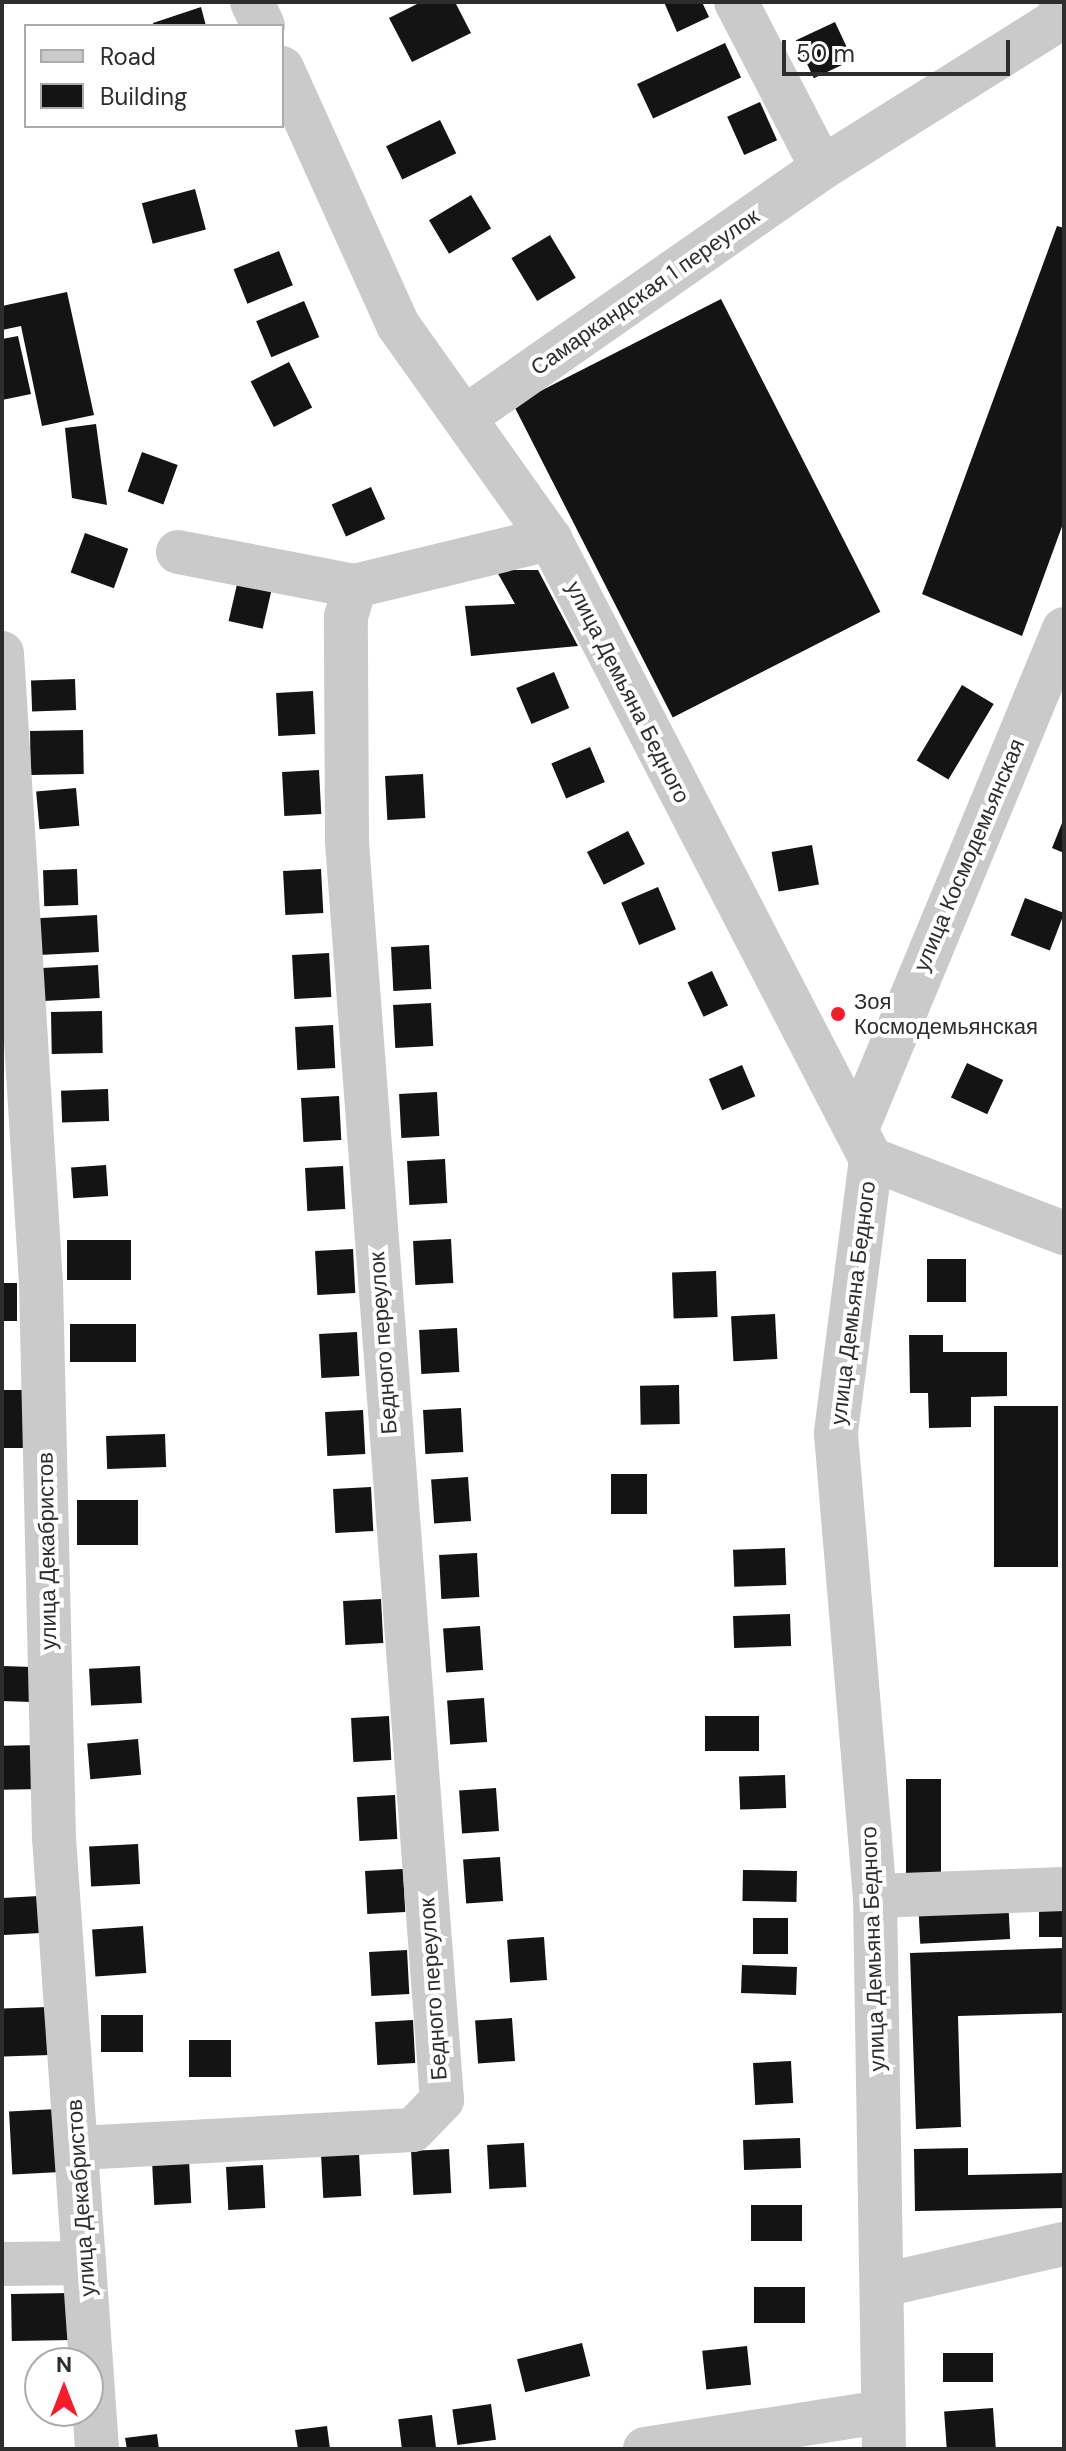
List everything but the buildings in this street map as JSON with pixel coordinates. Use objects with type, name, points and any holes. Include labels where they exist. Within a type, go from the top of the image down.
[{"type":"street","points":[[252,2],[262,24]]},
{"type":"street","points":[[736,2],[822,168]]},
{"type":"street","name":"Самаркандская 1 переулок","points":[[468,415],[822,168],[1058,20],[1062,2]]},
{"type":"street","name":"улица Демьяна Бедного","points":[[284,72],[398,325],[468,415],[550,539],[865,1143],[836,1434],[875,1896],[883,2430]]},
{"type":"street","points":[[178,552],[355,586],[550,539]]},
{"type":"street","name":"Бедного переулок","points":[[79,2148],[413,2130],[442,2100],[347,841],[346,617],[355,586]]},
{"type":"street","name":"улица Космодемьянская","points":[[865,1143],[1064,629]]},
{"type":"street","name":"улица Декабристов","points":[[2,653],[41,1284],[54,1838],[79,2148],[97,2449]]},
{"type":"street","points":[[865,1143],[1064,1233]]},
{"type":"street","points":[[875,1896],[1064,1889]]},
{"type":"street","points":[[883,2285],[1064,2244]]},
{"type":"street","points":[[2,2264],[84,2263]]},
{"type":"street","points":[[645,2449],[883,2430]]},
{"type":"place","name":"Зоя Космодемьянская","points":[[838,1014]]}]
